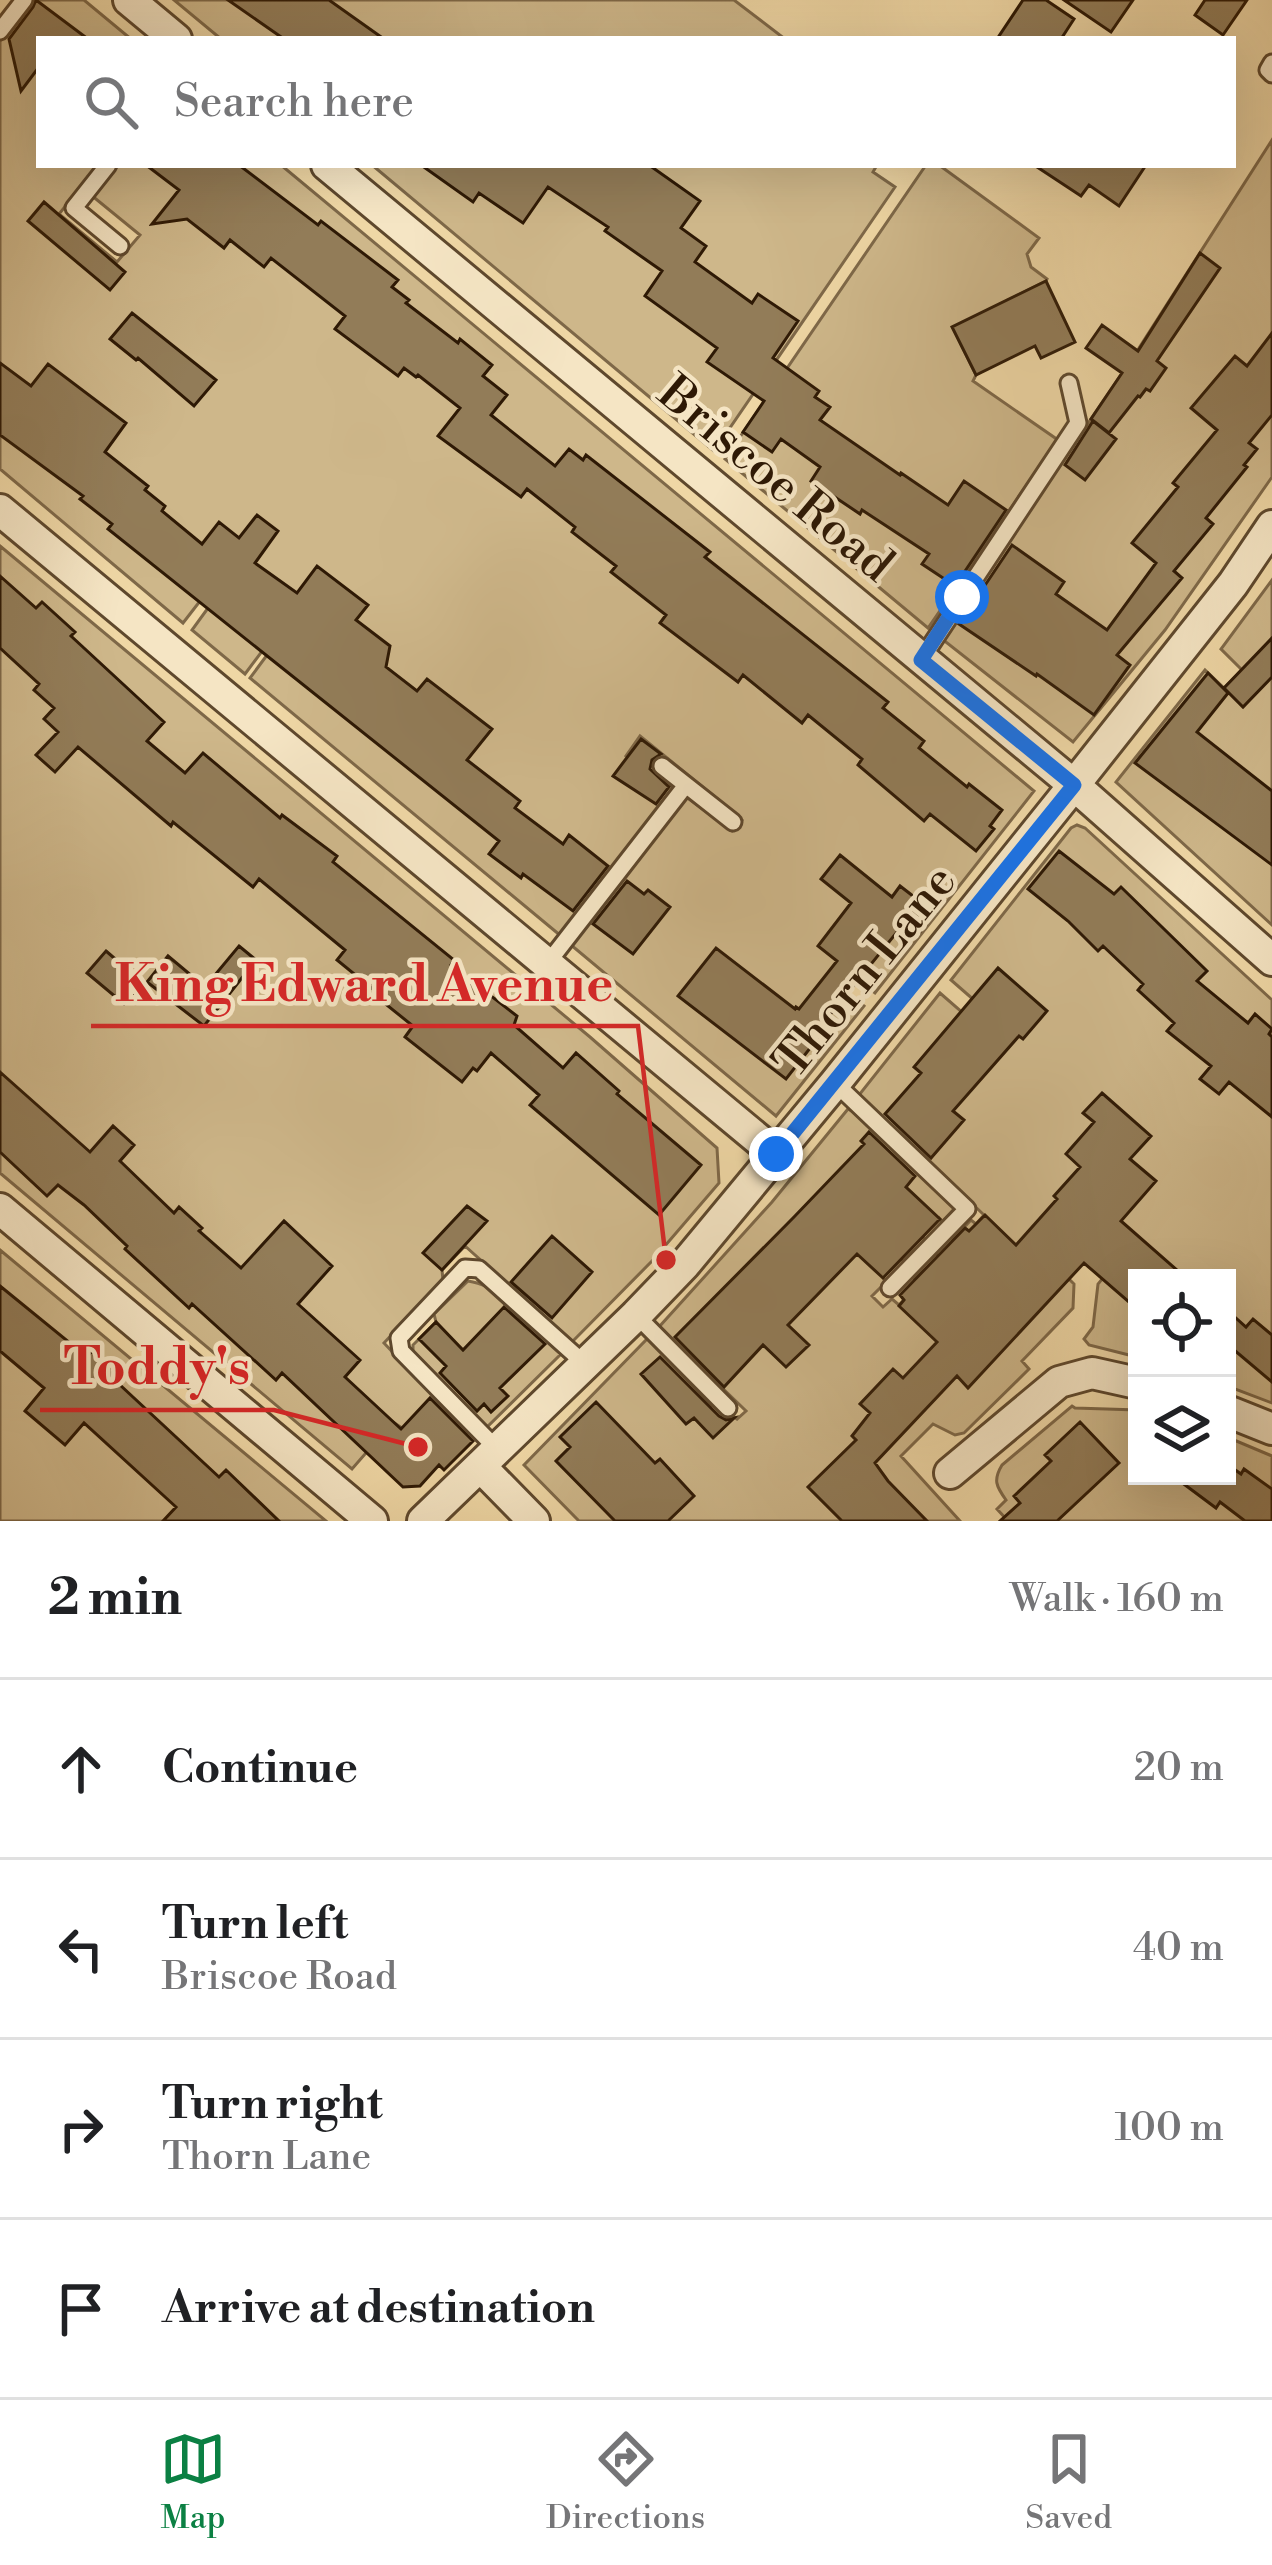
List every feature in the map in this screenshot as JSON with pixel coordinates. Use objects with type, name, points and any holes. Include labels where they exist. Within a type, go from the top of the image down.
[{"type":"street","points":[[129,0],[172,36]]},
{"type":"street","name":"Briscoe Road","points":[[331,168],[1074,785],[1272,960]]},
{"type":"street","points":[[0,510],[776,1154]]},
{"type":"street","name":"Thorn Lane","points":[[423,1521],[685,1264],[1074,785],[1233,584],[1272,526]]},
{"type":"street","points":[[0,1209],[372,1521]]},
{"type":"street","points":[[950,1473],[1059,1382],[1093,1373],[1128,1381]]},
{"type":"street","points":[[1236,1415],[1272,1429]]},
{"type":"street","points":[[488,1458],[534,1521]]},
{"type":"lane","points":[[0,31],[23,0]]},
{"type":"lane","points":[[1272,63],[1268,70],[1272,74]]},
{"type":"lane","points":[[106,168],[74,208],[120,246]]},
{"type":"lane","points":[[921,660],[1078,423],[1069,383]]},
{"type":"lane","points":[[662,766],[733,822]]},
{"type":"lane","points":[[547,964],[686,784]]},
{"type":"lane","points":[[835,1083],[967,1209],[890,1288]]},
{"type":"lane","points":[[488,1458],[400,1351],[399,1339],[465,1268],[479,1269],[585,1364]]},
{"type":"lane","points":[[636,1315],[728,1408]]},
{"type":"shaded area","points":[[31,0],[84,0],[127,36],[36,36],[36,168],[97,168],[59,214],[117,262],[140,235],[91,195],[112,168],[285,168],[1034,791],[875,993],[858,980],[848,993],[864,1006],[776,1116],[571,945],[685,796],[732,831],[742,820],[735,813],[640,736],[626,756],[674,788],[561,936],[250,678],[299,612],[295,607],[245,674],[192,630],[240,564],[245,543],[183,623],[0,469],[0,40]]},
{"type":"shaded area","points":[[174,0],[734,0],[781,36],[217,36]]},
{"type":"shaded area","points":[[1272,140],[1272,477],[1165,630],[1073,742],[942,639],[1139,348]]},
{"type":"shaded area","points":[[376,168],[875,168],[873,172],[895,187],[714,451]]},
{"type":"shaded area","points":[[924,168],[943,168],[1039,238],[1027,254],[1031,267],[1046,281],[953,328],[976,375],[973,381],[1058,440],[928,628],[725,459]]},
{"type":"shaded area","points":[[0,546],[717,1148],[719,1183],[652,1261],[572,1342],[465,1246],[442,1270],[443,1280],[384,1343],[466,1435],[402,1428],[393,1422],[352,1469],[0,1173]]},
{"type":"shaded area","points":[[1272,580],[1272,925],[1116,782],[1205,670],[1224,688],[1242,670],[1221,649]]},
{"type":"shaded area","points":[[1071,828],[1085,828],[1272,1000],[1272,1403],[1236,1389],[1236,1269],[1128,1269],[1128,1355],[1089,1345],[1084,1339],[1093,1327],[1098,1284],[1112,1267],[1083,1241],[1055,1265],[1074,1284],[1073,1308],[1022,1361],[1029,1369],[964,1433],[955,1435],[933,1424],[901,1456],[960,1521],[579,1521],[524,1465],[648,1338],[729,1421],[746,1411],[659,1327],[848,1109],[955,1208],[921,1235],[925,1240],[904,1261],[900,1259],[882,1276],[886,1282],[872,1296],[883,1307],[892,1299],[899,1305],[916,1287],[914,1277],[935,1253],[939,1256],[957,1243],[953,1239],[971,1220],[976,1224],[984,1215],[859,1095],[940,993],[979,1027],[990,1014],[951,980]]},
{"type":"shaded area","points":[[0,1250],[326,1521],[0,1521]]},
{"type":"shaded area","points":[[468,1281],[507,1300],[561,1354],[486,1428],[413,1352],[413,1345],[436,1322],[434,1314]]},
{"type":"shaded area","points":[[1072,1406],[1128,1410],[1128,1485],[1236,1485],[1236,1441],[1272,1456],[1272,1521],[1008,1521],[997,1509],[1006,1500],[997,1483],[1002,1465]]},
{"type":"building","points":[[36,0],[84,36],[36,36],[36,71],[21,91],[9,39]]},
{"type":"building","points":[[228,0],[329,0],[380,36],[280,36]]},
{"type":"building","points":[[1023,0],[1046,0],[1074,19],[1063,36],[999,36]]},
{"type":"building","points":[[1064,0],[1133,0],[1111,32]]},
{"type":"building","points":[[1205,0],[1247,0],[1223,35],[1195,15]]},
{"type":"building","points":[[150,168],[243,168],[398,280],[392,287],[409,300],[406,303],[492,365],[483,376],[507,395],[491,415],[555,466],[569,449],[583,460],[586,455],[710,552],[705,557],[888,702],[883,708],[924,741],[919,748],[1002,810],[990,826],[994,829],[976,851],[930,814],[924,821],[858,765],[862,759],[808,715],[802,723],[743,675],[738,682],[660,623],[666,615],[611,572],[616,566],[572,532],[575,527],[527,489],[521,497],[438,436],[460,408],[418,375],[404,368],[398,376],[335,329],[345,316],[271,258],[264,267],[230,240],[224,248],[187,219],[152,224],[179,190]]},
{"type":"building","points":[[425,168],[653,168],[700,201],[681,228],[706,246],[695,262],[752,303],[758,294],[798,321],[773,358],[819,391],[815,397],[830,407],[820,420],[948,505],[964,481],[1006,510],[955,586],[922,564],[929,554],[811,481],[820,467],[781,439],[772,452],[743,432],[764,401],[707,362],[717,348],[645,296],[662,271],[605,231],[608,227],[548,187],[523,223],[479,193],[473,202]]},
{"type":"building","points":[[1039,168],[1144,168],[1119,206],[1089,185],[1081,196]]},
{"type":"building","points":[[44,202],[125,272],[110,290],[28,221]]},
{"type":"building","points":[[1200,253],[1220,268],[1157,361],[1166,368],[1109,433],[1091,419],[1122,373],[1086,348],[1102,325],[1138,351]]},
{"type":"building","points":[[1046,281],[1075,342],[1041,358],[1035,346],[976,375],[952,327]]},
{"type":"building","points":[[132,313],[216,380],[194,406],[110,339]]},
{"type":"building","points":[[1272,333],[1272,415],[1249,443],[1257,449],[1206,518],[1213,524],[1174,571],[1182,578],[1117,655],[1130,665],[1094,715],[959,624],[1012,545],[1064,582],[1056,594],[1107,630],[1156,563],[1132,543],[1217,430],[1191,408],[1235,356],[1247,366]]},
{"type":"building","points":[[0,363],[31,386],[48,364],[126,423],[105,452],[148,486],[145,490],[165,506],[162,511],[202,544],[219,522],[239,538],[257,515],[278,531],[255,563],[297,593],[317,566],[368,605],[356,620],[390,646],[386,667],[417,691],[427,679],[492,729],[467,760],[520,801],[515,808],[563,844],[569,835],[608,866],[573,911],[489,854],[499,841],[108,529],[112,524],[80,499],[83,496],[0,435]]},
{"type":"building","points":[[1093,421],[1116,439],[1085,480],[1065,465]]},
{"type":"building","points":[[0,576],[36,608],[42,602],[75,632],[71,636],[164,722],[147,741],[185,773],[203,753],[280,818],[282,815],[337,856],[333,862],[517,1016],[514,1025],[563,1068],[576,1053],[701,1165],[659,1215],[530,1105],[539,1095],[491,1053],[462,1082],[405,1037],[413,1026],[337,960],[345,950],[259,879],[253,887],[78,747],[55,772],[36,755],[58,732],[44,719],[54,708],[34,690],[39,684],[0,648]]},
{"type":"building","points":[[1272,638],[1272,677],[1243,707],[1224,688]]},
{"type":"building","points":[[1208,673],[1228,693],[1197,732],[1272,791],[1272,865],[1135,763]]},
{"type":"building","points":[[641,739],[661,754],[652,760],[650,769],[669,787],[656,804],[613,776]]},
{"type":"building","points":[[1059,851],[1114,894],[1121,887],[1207,971],[1197,981],[1248,1023],[1255,1014],[1272,1029],[1272,1117],[1229,1082],[1219,1094],[1200,1079],[1211,1066],[1167,1031],[1174,1023],[1138,990],[1143,984],[1103,946],[1098,951],[1028,889]]},
{"type":"building","points":[[840,855],[892,897],[900,886],[935,913],[915,938],[901,927],[821,1026],[825,1029],[786,1079],[678,996],[716,948],[799,1009],[837,961],[818,946],[851,903],[821,879]]},
{"type":"building","points":[[627,881],[670,907],[633,954],[593,924]]},
{"type":"building","points":[[239,946],[256,960],[204,1026],[147,982],[168,956],[205,987]]},
{"type":"building","points":[[106,951],[143,983],[124,1004],[87,973]]},
{"type":"building","points":[[998,968],[1047,1011],[953,1111],[964,1120],[931,1158],[885,1114],[921,1073],[914,1067]]},
{"type":"building","points":[[0,1072],[90,1152],[113,1126],[134,1145],[120,1161],[174,1213],[179,1207],[241,1268],[284,1221],[332,1266],[298,1304],[360,1360],[345,1377],[401,1429],[430,1398],[473,1441],[444,1470],[439,1465],[420,1486],[403,1487],[282,1373],[276,1380],[192,1304],[189,1308],[84,1205],[58,1185],[47,1196],[0,1152]]},
{"type":"building","points":[[1102,1093],[1151,1136],[1130,1159],[1156,1181],[1121,1221],[1176,1269],[1128,1269],[1128,1301],[1084,1263],[968,1388],[957,1376],[875,1463],[927,1521],[842,1521],[808,1487],[856,1440],[852,1436],[870,1413],[860,1404],[893,1369],[903,1378],[937,1342],[899,1306],[904,1300],[900,1295],[965,1228],[969,1231],[985,1215],[1016,1245],[1080,1167],[1066,1154],[1094,1122],[1083,1113]]},
{"type":"building","points":[[869,1132],[915,1176],[906,1187],[940,1219],[883,1278],[857,1254],[788,1325],[809,1345],[786,1367],[763,1345],[724,1387],[675,1337],[864,1144],[861,1141]]},
{"type":"building","points":[[467,1206],[487,1221],[442,1270],[423,1253]]},
{"type":"building","points":[[552,1236],[592,1272],[552,1318],[511,1282]]},
{"type":"building","points":[[0,1286],[87,1357],[92,1351],[124,1379],[119,1384],[219,1477],[226,1470],[279,1521],[163,1521],[176,1507],[84,1423],[65,1445],[25,1411],[44,1388],[0,1351]]},
{"type":"building","points":[[504,1307],[545,1344],[500,1388],[508,1396],[491,1412],[484,1404],[477,1411],[440,1373],[446,1366],[419,1339],[436,1322],[463,1350]]},
{"type":"building","points":[[1236,1318],[1246,1327],[1253,1319],[1272,1335],[1272,1382],[1236,1352]]},
{"type":"building","points":[[660,1357],[719,1416],[734,1418],[713,1438],[694,1418],[686,1424],[641,1374]]},
{"type":"building","points":[[596,1402],[694,1496],[668,1521],[615,1521],[556,1461],[570,1447],[560,1437]]},
{"type":"building","points":[[1080,1422],[1119,1463],[1057,1521],[1000,1521],[1020,1503],[1014,1496],[1051,1461],[1045,1455]]},
{"type":"building","points":[[1244,1469],[1272,1489],[1272,1521],[1245,1521],[1220,1502],[1216,1508],[1185,1485],[1236,1485],[1236,1470],[1241,1474]]},
{"type":"place","name":"King Edward Avenue","points":[[666,1260]]},
{"type":"place","name":"Toddy's","points":[[418,1447]]},
{"type":"route","points":[[776,1154],[1074,785],[921,660],[962,597]]}]
